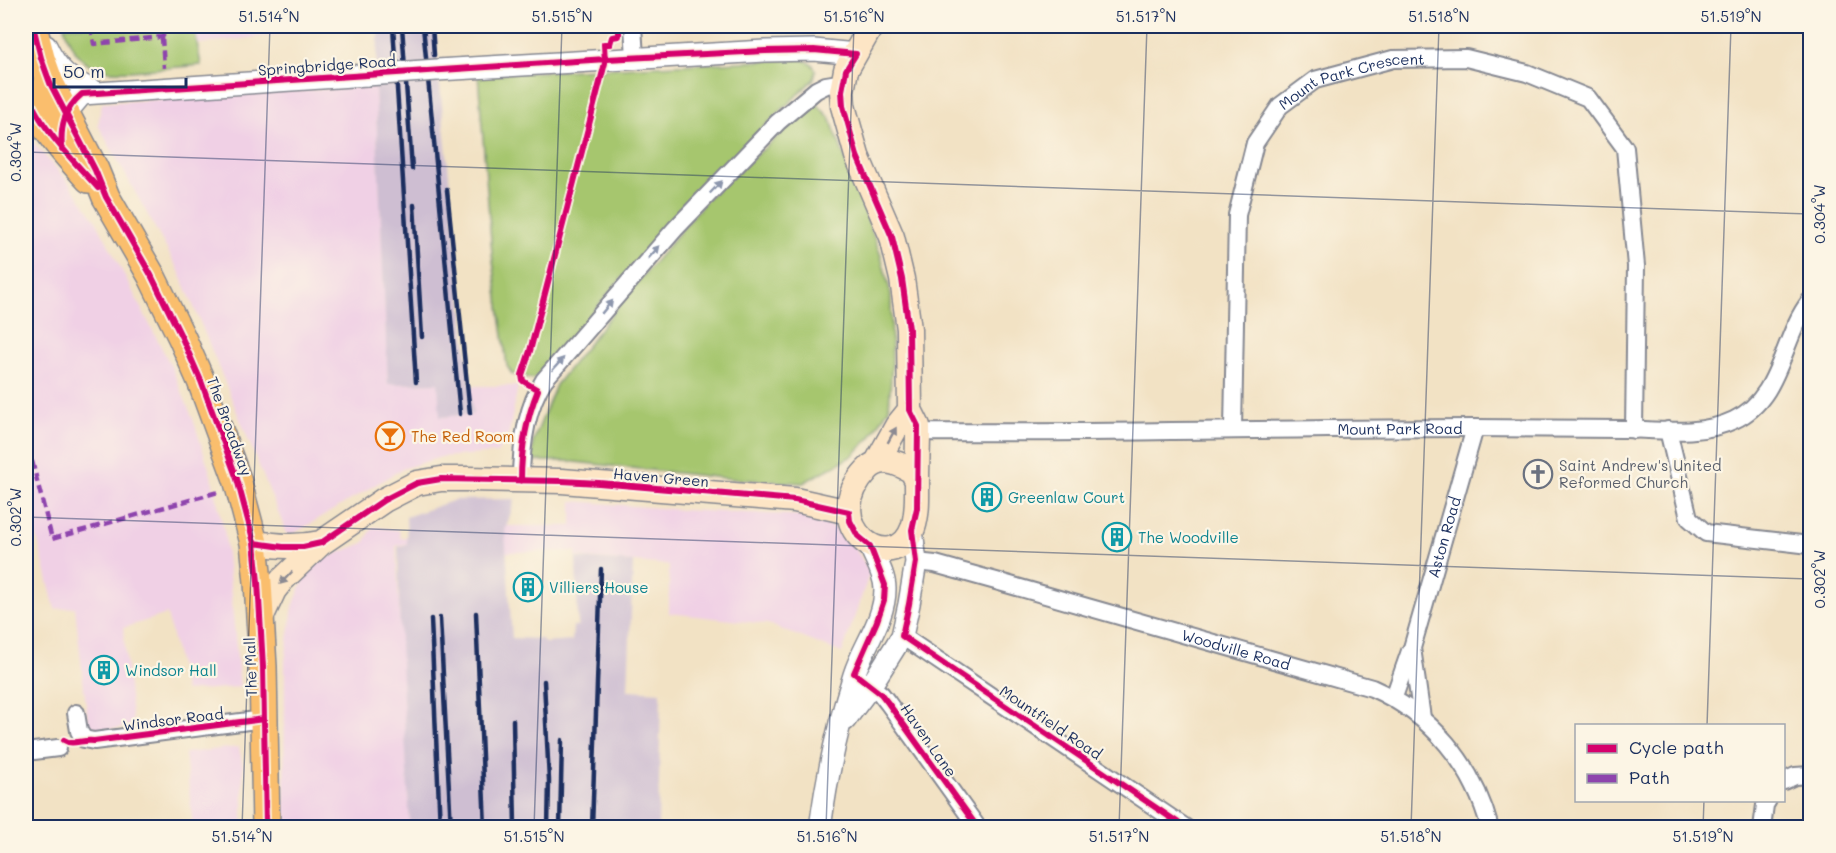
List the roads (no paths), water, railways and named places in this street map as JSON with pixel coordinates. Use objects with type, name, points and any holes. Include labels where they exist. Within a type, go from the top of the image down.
[{"type":"main road","points":[[871,26],[846,70],[843,82],[843,106],[857,156],[892,237],[902,279],[909,328],[917,482],[917,508],[912,530],[906,540],[898,545],[879,550],[858,536],[850,521],[852,492],[872,464],[890,461],[912,471],[917,482]]},
{"type":"main road","points":[[26,66],[33,52],[35,27]]},
{"type":"main road","name":"The Broadway","points":[[35,27],[41,58],[50,83],[106,197],[150,275],[192,360],[237,479],[254,543]]},
{"type":"main road","name":"The Broadway","points":[[26,91],[44,126],[106,197]]},
{"type":"main road","points":[[26,119],[62,149]]},
{"type":"main road","points":[[877,462],[897,426],[914,421]]},
{"type":"main road","points":[[260,620],[274,590],[321,543],[384,500],[417,483],[441,479],[521,481]]},
{"type":"main road","name":"Haven Green","points":[[521,481],[600,483],[795,500],[849,512]]},
{"type":"main road","points":[[254,543],[303,547],[321,543]]},
{"type":"main road","name":"The Mall","points":[[254,543],[260,620],[266,828]]},
{"type":"street","points":[[633,26],[635,57],[799,50],[856,54]]},
{"type":"street","points":[[35,27],[63,74],[96,92]]},
{"type":"street","name":"Springbridge Road","points":[[66,113],[82,94],[96,92],[635,57]]},
{"type":"street","name":"Mount Park Crescent","points":[[1233,430],[1237,215],[1255,143],[1280,106],[1315,80],[1393,59],[1466,58],[1527,73],[1588,98],[1625,148],[1636,266],[1634,430]]},
{"type":"street","points":[[521,481],[522,445],[532,404],[544,380],[675,229],[778,122],[816,90],[826,85],[843,82]]},
{"type":"street","points":[[62,149],[62,124],[66,113]]},
{"type":"street","name":"Mount Park Road","points":[[914,421],[1233,430],[1706,429],[1734,420],[1754,408],[1778,372],[1800,314],[1810,301]]},
{"type":"street","name":"Aston Road","points":[[1394,697],[1412,648],[1475,428]]},
{"type":"street","points":[[1668,430],[1689,518],[1706,533],[1810,545]]},
{"type":"street","points":[[839,728],[870,687],[902,636],[916,562],[912,530]]},
{"type":"street","points":[[820,828],[839,728],[854,673],[877,621],[885,591],[884,578],[870,546]]},
{"type":"street","name":"Woodville Road","points":[[916,562],[935,564],[1372,687],[1394,697],[1422,718],[1466,768],[1483,802],[1490,828]]},
{"type":"street","name":"Mountfield Road","points":[[902,636],[1186,828]]},
{"type":"street","name":"Aston Road","points":[[1412,648],[1422,718]]},
{"type":"street","name":"Haven Lane","points":[[854,673],[881,694],[978,828]]},
{"type":"street","name":"Windsor Road","points":[[76,713],[80,734],[84,739],[94,741],[264,719]]},
{"type":"street","points":[[26,752],[58,748]]},
{"type":"street","points":[[1785,781],[1795,776],[1810,775]]},
{"type":"street","points":[[1762,828],[1767,802]]},
{"type":"railway","points":[[393,26],[416,382]]},
{"type":"railway","points":[[402,26],[412,169]]},
{"type":"railway","points":[[423,26],[460,414]]},
{"type":"railway","points":[[432,26],[434,55]]},
{"type":"railway","points":[[447,190],[470,413]]},
{"type":"railway","points":[[414,205],[422,337]]},
{"type":"railway","points":[[592,828],[601,569]]},
{"type":"railway","points":[[476,613],[485,828]]},
{"type":"railway","points":[[440,618],[451,828]]},
{"type":"railway","points":[[431,619],[440,828]]},
{"type":"railway","points":[[544,681],[549,781],[548,828]]},
{"type":"railway","points":[[513,720],[515,828]]},
{"type":"railway","points":[[560,828],[562,740]]},
{"type":"place","name":"The Red Room","points":[[390,436]]},
{"type":"place","name":"Saint Andrew's United Reformed Church","points":[[1538,474]]},
{"type":"place","name":"Greenlaw Court","points":[[987,497]]},
{"type":"place","name":"The Woodville","points":[[1117,537]]},
{"type":"place","name":"Villiers House","points":[[528,587]]},
{"type":"place","name":"Windsor Hall","points":[[104,670]]}]
